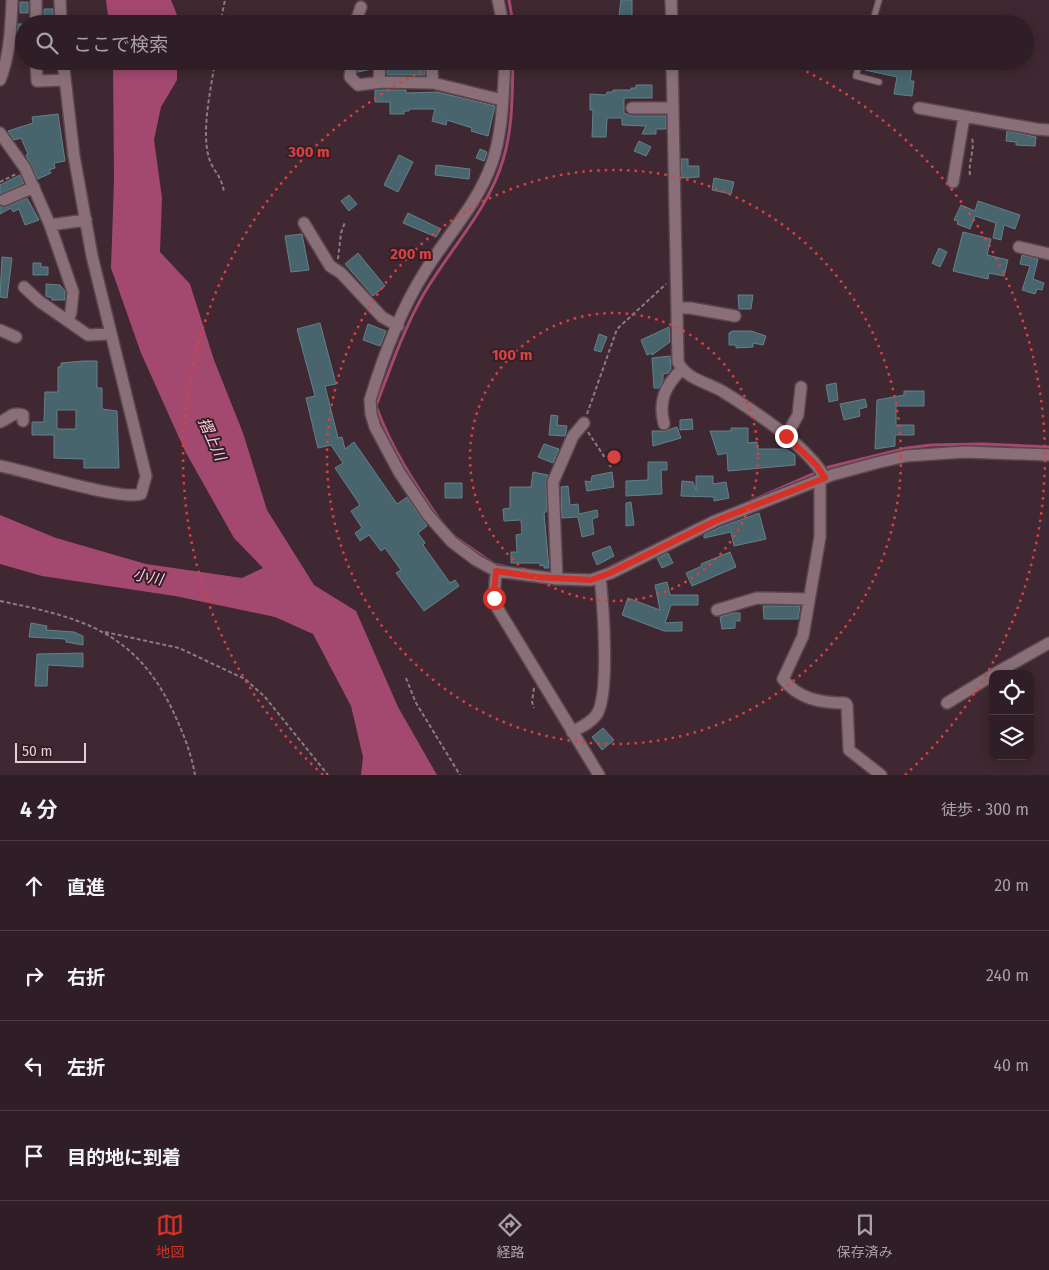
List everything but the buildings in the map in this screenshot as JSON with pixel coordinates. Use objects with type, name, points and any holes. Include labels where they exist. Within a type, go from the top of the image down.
[{"type":"street","points":[[0,80],[4,68],[10,30],[12,0]]},
{"type":"street","points":[[36,0],[36,15]]},
{"type":"street","points":[[60,0],[61,15]]},
{"type":"street","points":[[498,0],[501,15]]},
{"type":"street","points":[[672,0],[672,15]]},
{"type":"street","points":[[357,15],[360,7]]},
{"type":"street","points":[[36,70],[36,81],[64,80]]},
{"type":"street","points":[[0,466],[112,493],[134,496],[141,494],[146,476],[110,334],[86,220],[74,156],[63,70]]},
{"type":"street","points":[[351,70],[350,77],[355,84],[370,85],[379,82],[433,83],[502,100]]},
{"type":"street","points":[[379,82],[380,70]]},
{"type":"street","points":[[432,70],[433,83]]},
{"type":"street","points":[[504,70],[499,138],[483,185],[460,224],[425,271],[409,299],[370,400],[371,414],[375,427],[399,472],[428,515],[452,542],[476,560],[496,571],[557,575],[591,580],[715,521],[823,478],[906,456],[964,452],[1049,455]]},
{"type":"street","points":[[672,70],[678,362],[686,374],[709,384],[742,404],[786,436],[816,465],[823,478],[820,537],[804,636],[782,678],[787,684],[817,702],[845,703],[847,706],[849,750],[881,775]]},
{"type":"street","points":[[632,108],[673,108]]},
{"type":"street","points":[[919,108],[1049,130]]},
{"type":"street","points":[[953,182],[964,117]]},
{"type":"street","points":[[0,134],[19,157],[50,225],[73,292],[68,321]]},
{"type":"street","points":[[4,200],[34,187]]},
{"type":"street","points":[[50,225],[86,220]]},
{"type":"street","points":[[304,223],[334,268],[382,317],[398,326]]},
{"type":"street","points":[[1019,247],[1049,254]]},
{"type":"street","points":[[24,287],[39,301],[88,335],[110,334]]},
{"type":"street","points":[[677,308],[690,308],[735,316]]},
{"type":"street","points":[[0,330],[16,337]]},
{"type":"street","points":[[664,424],[660,409],[661,401],[682,369]]},
{"type":"street","points":[[786,436],[798,415],[801,387]]},
{"type":"street","points":[[0,422],[12,414],[23,415],[23,421]]},
{"type":"street","points":[[557,575],[553,482],[573,436],[584,422]]},
{"type":"street","points":[[496,571],[494,598],[498,609],[599,775]]},
{"type":"street","points":[[572,732],[591,721],[602,701],[604,612],[600,577]]},
{"type":"street","points":[[717,610],[757,598],[809,599]]},
{"type":"street","points":[[1011,669],[1049,643]]},
{"type":"street","points":[[947,703],[989,677]]},
{"type":"lane","points":[[875,15],[879,0]]},
{"type":"lane","points":[[858,70],[856,76],[879,82]]},
{"type":"path","points":[[222,15],[225,0]]},
{"type":"path","points":[[214,70],[208,119],[209,158],[222,180],[224,193]]},
{"type":"path","points":[[0,182],[26,170]]},
{"type":"path","points":[[334,268],[338,260],[341,233],[345,222]]},
{"type":"path","points":[[611,468],[598,450],[584,422],[617,329],[663,286],[677,277]]},
{"type":"path","points":[[0,601],[82,622],[102,632],[139,658],[159,684],[181,729],[195,775]]},
{"type":"path","points":[[102,632],[179,648],[235,673],[265,697],[328,775]]},
{"type":"path","points":[[406,678],[416,703],[460,775]]},
{"type":"water","points":[[106,0],[171,0],[177,15],[108,15]]},
{"type":"water","points":[[113,70],[177,70],[177,80],[161,107],[154,140],[162,198],[160,252],[190,284],[214,360],[243,433],[267,510],[314,585],[356,611],[398,707],[437,775],[361,775],[363,757],[351,706],[313,634],[275,617],[175,596],[42,576],[0,564],[0,515],[56,538],[146,564],[242,578],[263,568],[234,538],[185,451],[141,353],[111,268],[114,181]]},
{"type":"waterway","points":[[509,0],[512,15]]},
{"type":"waterway","points":[[442,523],[405,466],[389,437],[376,406],[397,350],[415,310],[432,280],[478,214],[496,179],[509,136],[513,70]]},
{"type":"waterway","points":[[751,501],[829,467],[907,448],[931,445],[982,444],[1049,447]]},
{"type":"waterway","points":[[602,571],[699,523]]},
{"type":"waterway","points":[[452,535],[494,564],[507,567]]},
{"type":"route","points":[[494,598],[493,588],[496,571],[512,575],[591,580],[610,573],[715,521],[825,478],[816,465],[786,436]]},
{"type":"water label","name":"摺上川","points":[[212,439]]},
{"type":"water label","name":"小川","points":[[148,577]]}]
